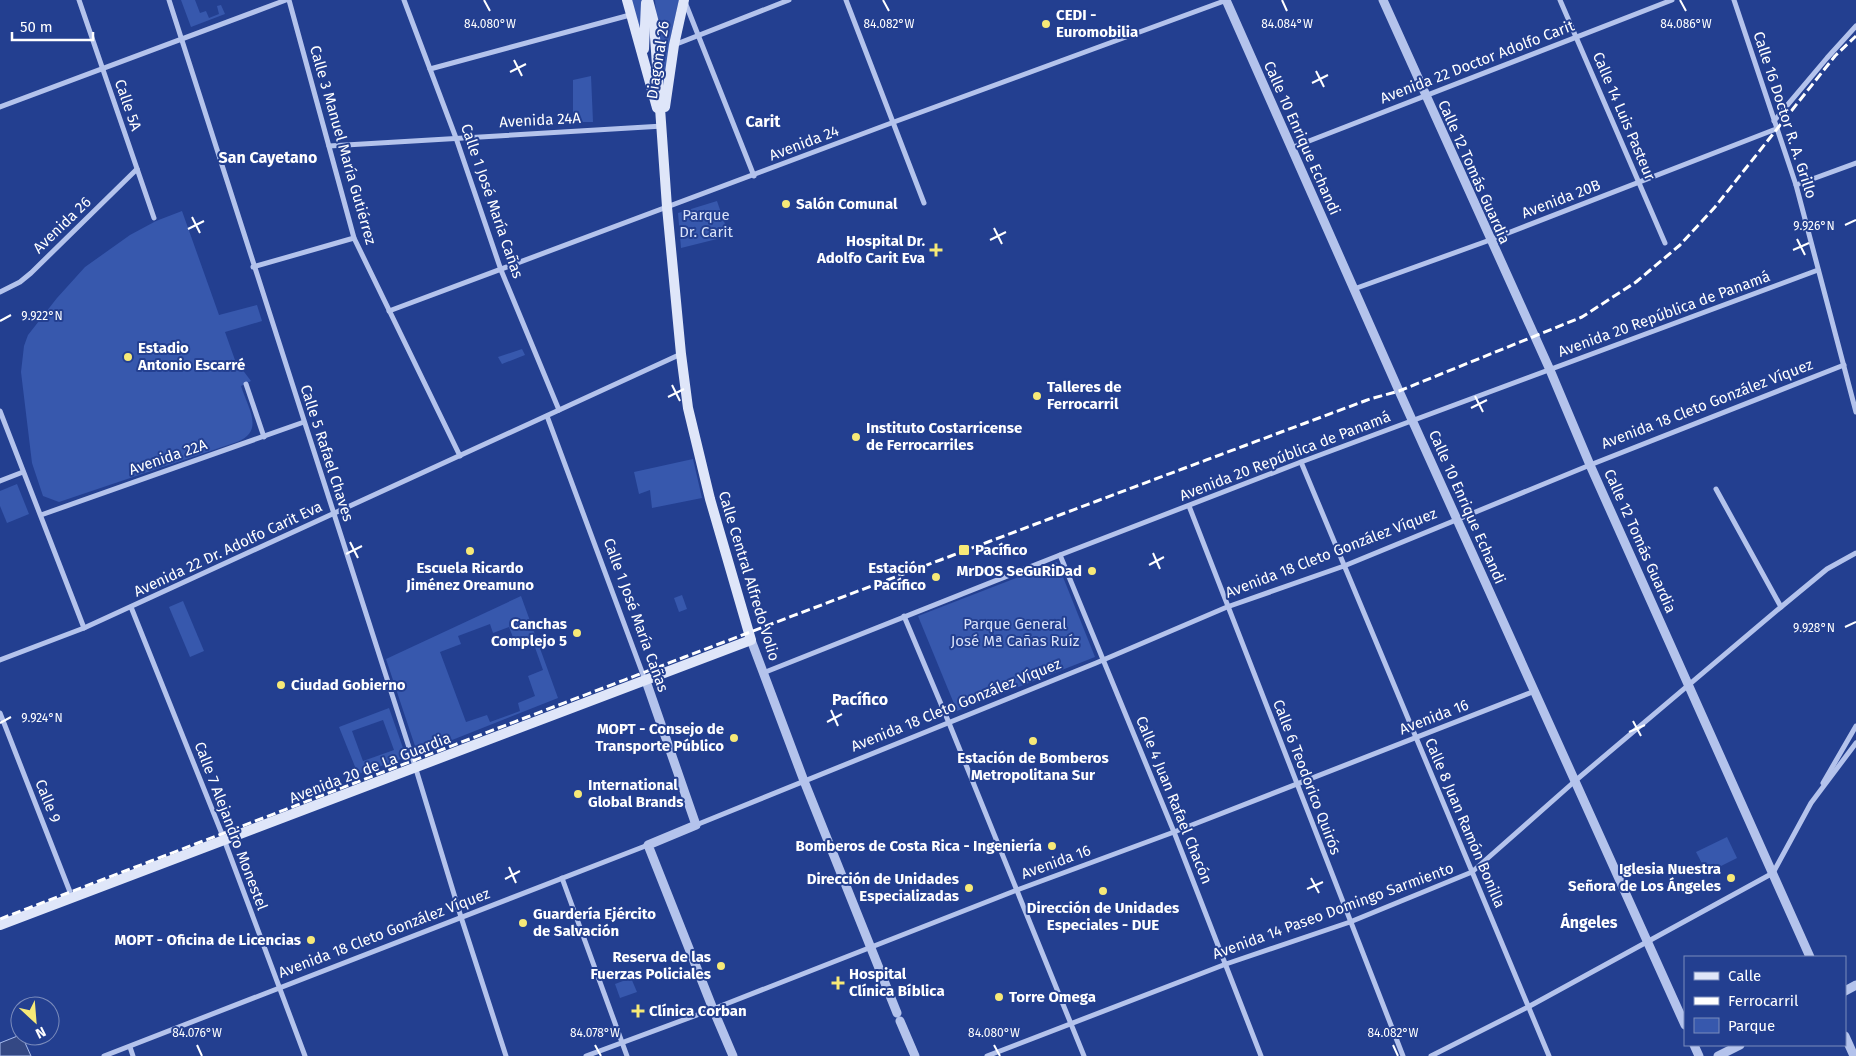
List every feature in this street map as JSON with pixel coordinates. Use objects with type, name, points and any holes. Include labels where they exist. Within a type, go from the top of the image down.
[{"type":"main road","name":"Calle Central Alfredo Volio","points":[[627,0],[662,126]]},
{"type":"main road","name":"Calle Central Alfredo Volio","points":[[647,0],[654,23],[667,207],[688,408],[699,456],[751,640]]},
{"type":"main road","name":"Diagonal 26","points":[[644,60],[647,0]]},
{"type":"main road","name":"Diagonal 26","points":[[662,126],[674,45],[684,0]]},
{"type":"main road","name":"Avenida 20 de La Guardia","points":[[0,925],[751,640]]},
{"type":"street","name":"Calle 5A","points":[[79,0],[154,218]]},
{"type":"street","name":"Calle 5 Rafael Chaves","points":[[168,0],[415,766],[506,1056]]},
{"type":"street","points":[[0,107],[181,38],[288,0]]},
{"type":"street","name":"Calle 3 Manuel María Gutiérrez","points":[[288,0],[354,238],[460,456]]},
{"type":"street","name":"Calle 1 José María Cañas","points":[[404,0],[456,138],[501,270],[559,410]]},
{"type":"street","points":[[684,0],[754,176]]},
{"type":"street","points":[[674,45],[789,0]]},
{"type":"street","points":[[846,0],[924,203]]},
{"type":"street","name":"Avenida 24","points":[[389,311],[754,176],[893,122],[1227,0]]},
{"type":"street","name":"Calle 10 Enrique Echandi","points":[[1227,0],[1354,289],[1684,1023]]},
{"type":"street","name":"Calle 12 Tomás Guardia","points":[[1382,0],[1550,370],[1810,956]]},
{"type":"street","name":"Calle 14 Luis Pasteur","points":[[1560,0],[1665,243]]},
{"type":"street","name":"Avenida 22 Doctor Adolfo Carit","points":[[1291,148],[1672,0]]},
{"type":"street","name":"Calle 16 Doctor R. A. Grillo","points":[[1734,0],[1796,185],[1856,412]]},
{"type":"street","points":[[430,69],[630,15]]},
{"type":"street","points":[[1774,121],[1856,26]]},
{"type":"street","name":"Avenida 24A","points":[[329,146],[662,126]]},
{"type":"street","name":"Avenida 20B","points":[[1354,289],[1490,240],[1776,129]]},
{"type":"street","points":[[1796,185],[1856,163]]},
{"type":"street","name":"Avenida 26","points":[[0,292],[20,282],[31,273],[137,169]]},
{"type":"street","points":[[253,267],[354,238]]},
{"type":"street","name":"Avenida 20 República de Panamá","points":[[762,673],[1301,462],[1818,270]]},
{"type":"street","name":"Avenida 22 Dr. Adolfo Carit Eva","points":[[0,660],[84,628],[131,607],[681,354]]},
{"type":"street","name":"Avenida 18 Cleto González Víquez","points":[[104,1056],[648,845],[1104,660],[1227,607],[1344,566],[1590,464],[1844,365]]},
{"type":"street","points":[[246,384],[264,437]]},
{"type":"street","points":[[0,411],[84,628]]},
{"type":"street","name":"Calle 1 José María Cañas","points":[[547,416],[646,681],[696,825]]},
{"type":"street","name":"Avenida 22A","points":[[41,515],[304,422]]},
{"type":"street","name":"Calle 8 Juan Ramón Bonilla","points":[[1301,462],[1549,1056]]},
{"type":"street","points":[[0,481],[23,472]]},
{"type":"street","points":[[1716,489],[1781,606]]},
{"type":"street","name":"Calle 6 Teodorico Quirós","points":[[1189,506],[1402,1056]]},
{"type":"street","name":"Avenida 14 Paseo Domingo Sarmiento","points":[[987,1056],[1226,964],[1350,922],[1472,872],[1575,781],[1781,606],[1827,570],[1856,553]]},
{"type":"street","name":"Calle 4 Juan Rafael Chacón","points":[[1060,555],[1174,832],[1261,1056]]},
{"type":"street","name":"Calle 7 Alejandro Monestel","points":[[131,607],[224,840],[305,1056]]},
{"type":"street","points":[[904,616],[1084,1056]]},
{"type":"street","name":"Calle Central Alfredo Volio","points":[[751,640],[804,781],[915,1056]]},
{"type":"street","name":"Avenida 16","points":[[586,1056],[713,1009],[1016,890],[1174,832],[1535,691]]},
{"type":"street","name":"Calle 9","points":[[0,713],[72,897]]},
{"type":"street","points":[[1431,1056],[1528,1006],[1774,873],[1811,803],[1856,726]]},
{"type":"street","points":[[1811,803],[1856,743]]},
{"type":"street","points":[[648,845],[733,1056]]},
{"type":"street","points":[[562,878],[627,1056]]},
{"type":"street","points":[[1846,1038],[1854,1056]]},
{"type":"street","points":[[1718,1056],[1738,1046]]},
{"type":"street","points":[[130,1047],[133,1056]]},
{"type":"green space","points":[[181,0],[195,0],[200,13],[206,11],[209,18],[219,14],[217,6],[221,5],[225,14],[191,27]]},
{"type":"green space","points":[[631,0],[643,0],[641,31]]},
{"type":"green space","points":[[655,0],[679,0],[671,36],[662,102]]},
{"type":"green space","points":[[591,76],[593,122],[573,122],[573,80]]},
{"type":"green space","name":"Parque Dr. Carit","points":[[717,201],[729,236],[681,248],[678,213]]},
{"type":"green space","name":"Estadio Antonio Escarré","points":[[182,211],[219,315],[257,305],[262,321],[225,332],[235,360],[251,381],[241,386],[252,418],[250,432],[237,442],[59,502],[43,496],[32,463],[21,372],[24,346],[28,335],[57,298],[85,267],[130,235],[156,221]]},
{"type":"green space","points":[[522,349],[525,355],[502,364],[498,357]]},
{"type":"green space","points":[[693,459],[702,498],[652,508],[650,490],[639,494],[634,472]]},
{"type":"green space","points":[[17,484],[29,514],[7,523],[0,506],[0,491]]},
{"type":"green space","name":"Parque General José Mª Cañas Ruíz","points":[[1057,562],[1095,657],[957,711],[918,616]]},
{"type":"green space","points":[[682,595],[687,609],[679,612],[674,598]]},
{"type":"green space","points":[[521,596],[558,698],[427,750],[421,750],[415,746],[386,659]],"holes":[[[490,624],[493,633],[509,627],[516,645],[532,639],[543,670],[528,676],[535,696],[518,703],[520,711],[490,722],[487,715],[466,722],[440,652],[461,644],[458,636]]]},
{"type":"green space","points":[[183,601],[204,651],[190,657],[169,607]]},
{"type":"green space","points":[[389,708],[404,756],[401,759],[358,774],[339,727]],"holes":[[[383,720],[394,750],[363,761],[352,731]]]},
{"type":"green space","points":[[1727,837],[1737,858],[1707,873],[1696,852]]},
{"type":"green space","points":[[631,978],[637,992],[620,998],[615,984]]},
{"type":"shaded area","points":[[10,1039],[10,1046],[26,1046],[31,1056],[0,1056],[0,1043]]},
{"type":"railway","points":[[0,919],[1027,527],[1370,399],[1399,391],[1582,317],[1636,282],[1680,245],[1715,207],[1835,56],[1856,36]]},
{"type":"place","name":"CEDI - Euromobilia","points":[[1046,24]]},
{"type":"place","name":"Salón Comunal","points":[[786,204]]},
{"type":"place","name":"Hospital Dr. Adolfo Carit Eva","points":[[936,250]]},
{"type":"place","name":"Estadio Antonio Escarré","points":[[128,357]]},
{"type":"place","name":"Talleres de Ferrocarril","points":[[1037,396]]},
{"type":"place","name":"Instituto Costarricense de Ferrocarriles","points":[[856,437]]},
{"type":"place","name":"Pacífico","points":[[964,550]]},
{"type":"place","name":"Escuela Ricardo Jiménez Oreamuno","points":[[470,551]]},
{"type":"place","name":"MrDOS SeGuRiDad","points":[[1092,571]]},
{"type":"place","name":"Estación Pacífico","points":[[936,577]]},
{"type":"place","name":"Canchas Complejo 5","points":[[577,633]]},
{"type":"place","name":"Ciudad Gobierno","points":[[281,685]]},
{"type":"place","name":"MOPT - Consejo de Transporte Público","points":[[734,738]]},
{"type":"place","name":"Estación de Bomberos Metropolitana Sur","points":[[1033,741]]},
{"type":"place","name":"International Global Brands","points":[[578,794]]},
{"type":"place","name":"Bomberos de Costa Rica - Ingeniería","points":[[1052,846]]},
{"type":"place","name":"Iglesia Nuestra Señora de Los Ángeles","points":[[1731,878]]},
{"type":"place","name":"Dirección de Unidades Especializadas","points":[[969,888]]},
{"type":"place","name":"Dirección de Unidades Especiales - DUE","points":[[1103,891]]},
{"type":"place","name":"Guardería Ejército de Salvación","points":[[523,923]]},
{"type":"place","name":"MOPT - Oficina de Licencias","points":[[311,940]]},
{"type":"place","name":"Reserva de las Fuerzas Policiales","points":[[721,966]]},
{"type":"place","name":"Hospital Clínica Bíblica","points":[[838,983]]},
{"type":"place","name":"Torre Omega","points":[[999,997]]},
{"type":"place","name":"Clínica Corban","points":[[638,1011]]},
{"type":"district","name":"Carit","points":[[763,121]]},
{"type":"district","name":"San Cayetano","points":[[268,157]]},
{"type":"district","name":"Pacífico","points":[[860,699]]},
{"type":"district","name":"Ángeles","points":[[1589,922]]}]
